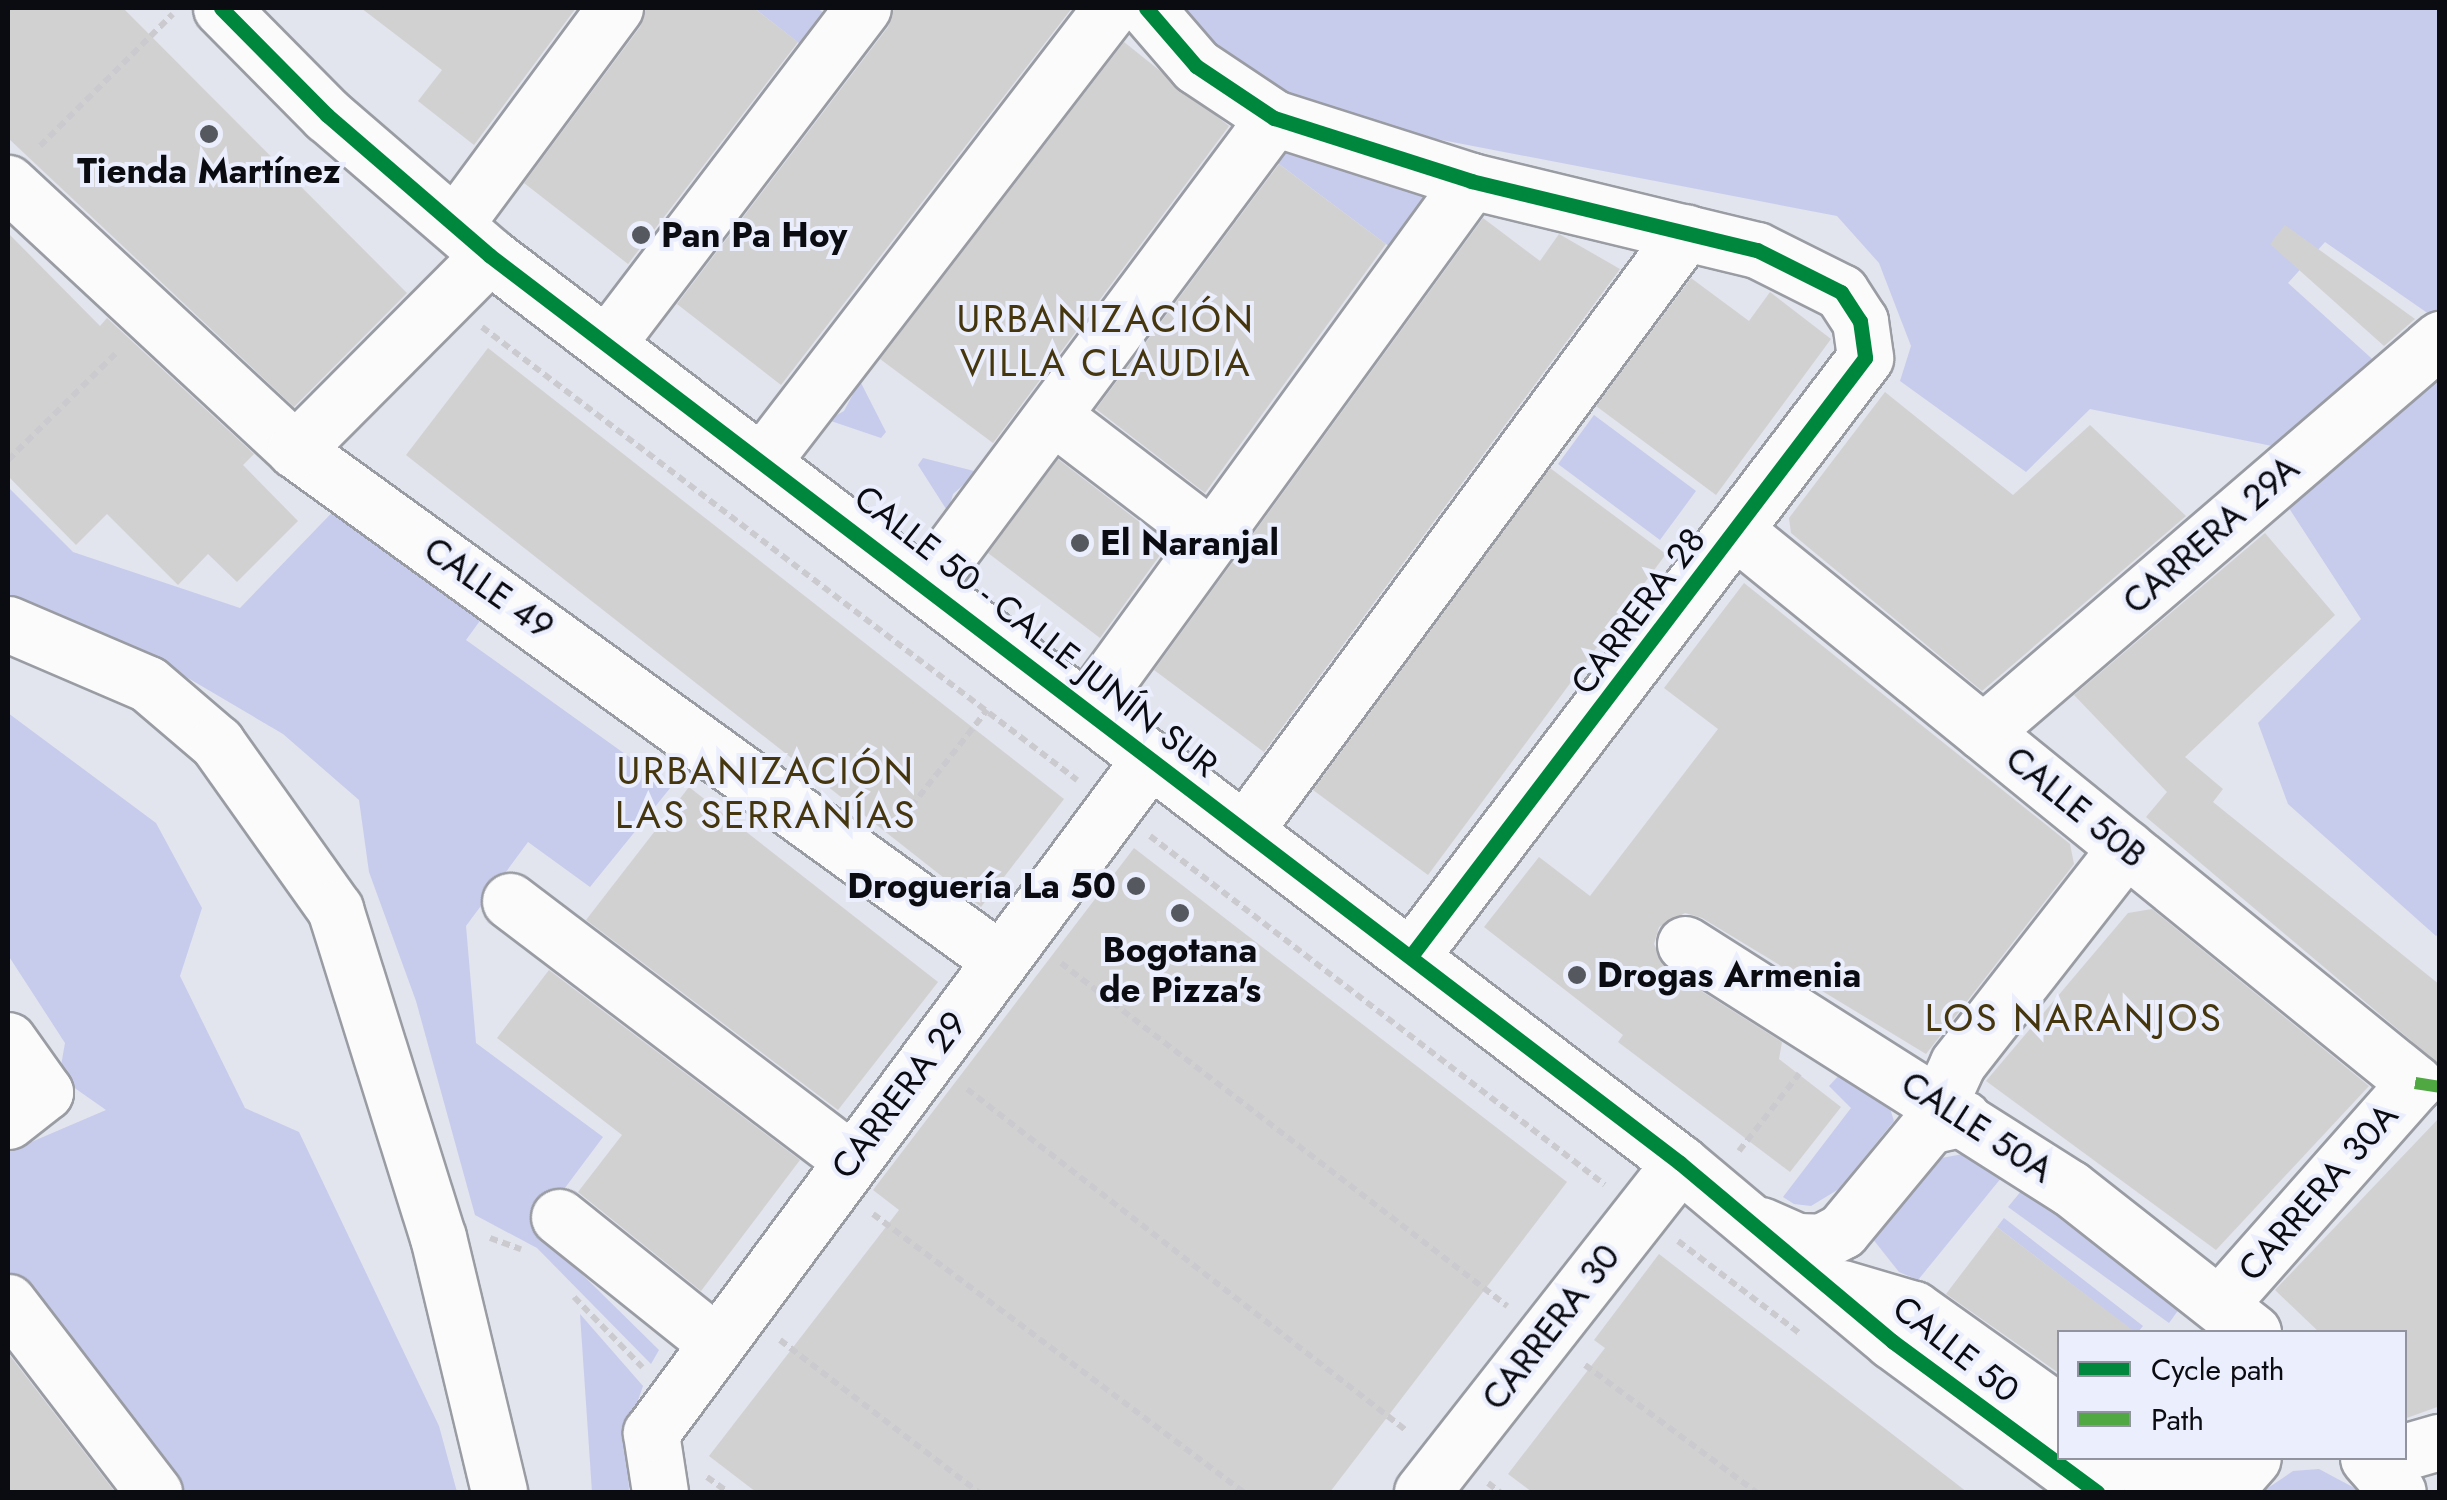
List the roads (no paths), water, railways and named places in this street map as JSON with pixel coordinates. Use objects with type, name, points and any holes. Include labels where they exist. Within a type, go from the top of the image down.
[{"type":"street","name":"CALLE 50 - CALLE JUNÍN SUR","points":[[222,8],[327,115],[472,239],[1412,956],[1829,1284]]},
{"type":"street","points":[[295,450],[441,296],[615,8]]},
{"type":"street","points":[[764,460],[1111,8]]},
{"type":"street","points":[[1146,8],[1196,66],[1274,118],[1471,181],[1686,232],[1244,830]]},
{"type":"street","points":[[609,341],[855,10]]},
{"type":"street","points":[[926,583],[1274,118]]},
{"type":"street","name":"CALLE 49","points":[[21,167],[149,320],[295,450],[868,862],[1010,946]]},
{"type":"street","points":[[1087,709],[1471,181]]},
{"type":"street","name":"CARRERA 28","points":[[1412,956],[1737,532],[1865,358],[1860,321],[1841,292],[1757,250],[1686,232]]},
{"type":"street","name":"CARRERA 29A","points":[[1982,732],[2440,339]]},
{"type":"street","points":[[1052,416],[1211,537]]},
{"type":"street","name":"CALLE 50B","points":[[1737,532],[2414,1083]]},
{"type":"street","points":[[8,624],[148,684],[217,743],[335,909],[438,1237],[500,1492]]},
{"type":"street","name":"CARRERA 29","points":[[660,1492],[662,1417],[1150,759]]},
{"type":"street","points":[[1715,1191],[1797,1241],[1820,1242],[1842,1231],[1947,1116],[1958,1063],[2126,848]]},
{"type":"street","points":[[510,901],[841,1172]]},
{"type":"street","name":"CALLE 50A","points":[[1685,944],[1830,1033],[2237,1317]]},
{"type":"street","points":[[8,1040],[45,1092],[8,1121]]},
{"type":"street","name":"CARRERA 30A","points":[[2237,1317],[2414,1083]]},
{"type":"street","name":"CARRERA 30","points":[[1434,1477],[1641,1212],[1715,1191]]},
{"type":"street","points":[[546,1235],[727,1326]]},
{"type":"street","points":[[1829,1284],[1914,1309],[2057,1411]]},
{"type":"street","name":"CALLE 50","points":[[1829,1284],[1892,1341],[2096,1492]]},
{"type":"street","points":[[8,1302],[154,1492]]},
{"type":"street","points":[[2407,1455],[2440,1442]]},
{"type":"street","points":[[2126,1460],[2178,1484],[2240,1472]]},
{"type":"place","name":"Tienda Martínez","points":[[209,134]]},
{"type":"place","name":"Pan Pa Hoy","points":[[641,235]]},
{"type":"place","name":"El Naranjal","points":[[1080,543]]},
{"type":"place","name":"Droguería La 50","points":[[1136,886]]},
{"type":"place","name":"Bogotana de Pizza's","points":[[1180,913]]},
{"type":"place","name":"Drogas Armenia","points":[[1577,975]]},
{"type":"district","name":"URBANIZACIÓN VILLA CLAUDIA","points":[[1106,341]]},
{"type":"district","name":"URBANIZACIÓN LAS SERRANÍAS","points":[[766,793]]},
{"type":"district","name":"LOS NARANJOS","points":[[2074,1018]]}]
